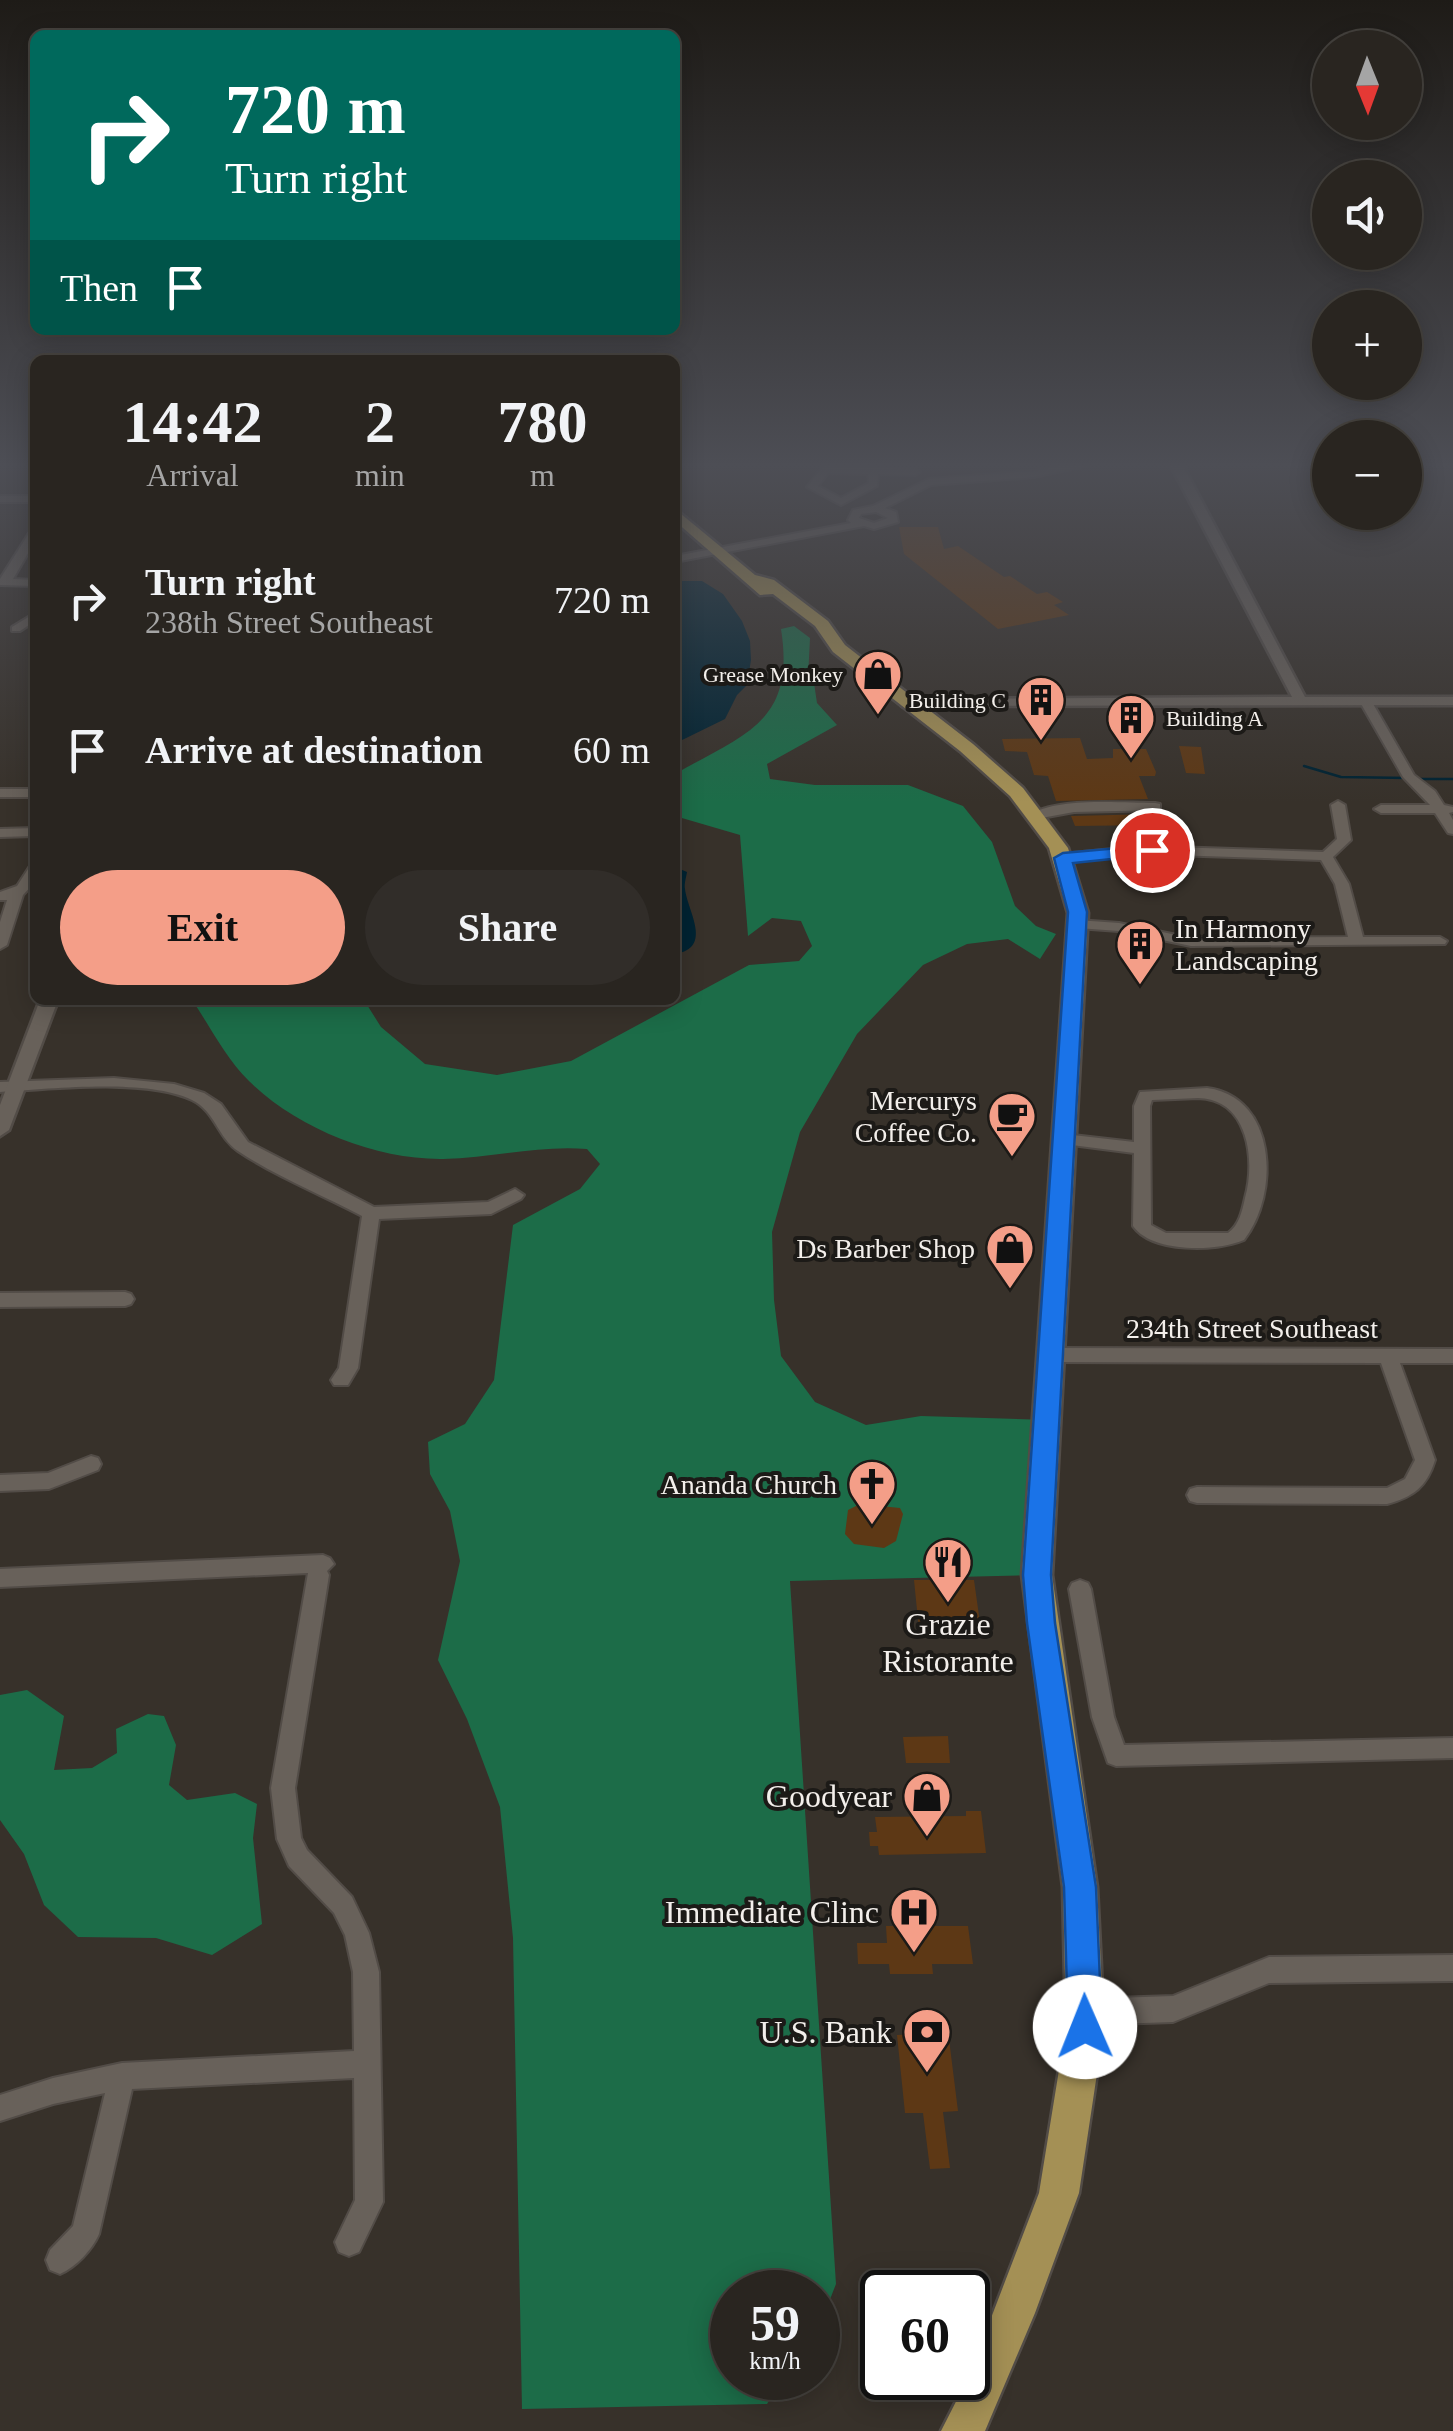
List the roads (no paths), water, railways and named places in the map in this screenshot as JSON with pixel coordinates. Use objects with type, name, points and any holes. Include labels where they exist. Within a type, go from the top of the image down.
[{"type":"main road","points":[[750,575],[768,583],[822,624],[823,631],[1012,788],[1036,814],[1063,858],[1073,886],[1077,924],[1037,1575],[1080,1887],[1084,2012],[1074,2114],[1059,2192],[1014,2314],[963,2431]]},
{"type":"street","points":[[1235,575],[1301,702]]},
{"type":"street","points":[[3,582],[30,583]]},
{"type":"street","points":[[16,628],[30,619]]},
{"type":"street","points":[[907,703],[1389,701]]},
{"type":"street","points":[[1321,702],[1453,701]]},
{"type":"street","points":[[1366,702],[1412,780],[1446,809],[1453,830]]},
{"type":"street","points":[[0,793],[30,793]]},
{"type":"street","points":[[1063,858],[1142,850],[1326,856],[1344,840],[1338,805]]},
{"type":"street","points":[[1036,814],[1074,808],[1155,807]]},
{"type":"street","points":[[1381,810],[1446,809]]},
{"type":"street","points":[[0,833],[30,832]]},
{"type":"street","points":[[1326,856],[1342,884],[1358,942]]},
{"type":"street","points":[[0,945],[8,895],[26,890],[30,881]]},
{"type":"street","points":[[1077,924],[1119,927],[1191,942],[1440,941]]},
{"type":"street","points":[[0,1130],[8,1087],[47,1005]]},
{"type":"street","points":[[8,1087],[163,1085],[190,1091],[216,1109],[226,1130],[242,1146],[371,1214],[491,1208],[515,1195]]},
{"type":"street","points":[[1216,1094],[1229,1099],[1239,1108],[1259,1158],[1245,1227],[1239,1235],[1228,1240],[1157,1238],[1142,1226],[1141,1148],[1146,1096],[1216,1094]]},
{"type":"street","points":[[1064,1139],[1141,1148]]},
{"type":"street","points":[[341,1380],[348,1368],[371,1214]]},
{"type":"street","points":[[0,1300],[125,1299]]},
{"type":"street","name":"234th Street Southeast","points":[[1051,1355],[1453,1356]]},
{"type":"street","points":[[1197,1495],[1387,1496],[1404,1492],[1416,1482],[1425,1460],[1388,1356]]},
{"type":"street","points":[[0,1482],[49,1482],[91,1464]]},
{"type":"street","points":[[0,1578],[320,1569],[284,1788],[288,1838],[298,1858],[343,1904],[357,1934],[366,1972],[369,2202],[349,2242]]},
{"type":"street","points":[[1080,1588],[1102,1718],[1116,1756],[1453,1748]]},
{"type":"street","points":[[1084,2012],[1173,2009],[1269,1970],[1453,1968]]},
{"type":"street","points":[[0,2108],[122,2076],[366,2064]]},
{"type":"street","points":[[60,2260],[85,2234],[122,2076]]},
{"type":"water","points":[[680,581],[702,581],[723,594],[742,621],[750,641],[747,685],[725,719],[680,741]]},
{"type":"water","points":[[680,869],[687,872],[685,889],[696,936],[687,950],[680,952]]},
{"type":"waterway","points":[[1304,766],[1341,777],[1408,778]]},
{"type":"waterway","points":[[1418,779],[1453,779]]},
{"type":"place","name":"Grease Monkey","points":[[878,716]]},
{"type":"place","name":"Building C","points":[[1041,742]]},
{"type":"place","name":"Building A","points":[[1131,760]]},
{"type":"place","name":"In Harmony Landscaping","points":[[1140,986]]},
{"type":"place","name":"Mercurys Coffee Co.","points":[[1012,1158]]},
{"type":"place","name":"Ds Barber Shop","points":[[1010,1290]]},
{"type":"place","name":"Ananda Church","points":[[872,1526]]},
{"type":"place","name":"Grazie Ristorante","points":[[948,1604]]},
{"type":"place","name":"Goodyear","points":[[927,1838]]},
{"type":"place","name":"Immediate Clinc","points":[[914,1954]]},
{"type":"place","name":"U.S. Bank","points":[[927,2074]]}]
